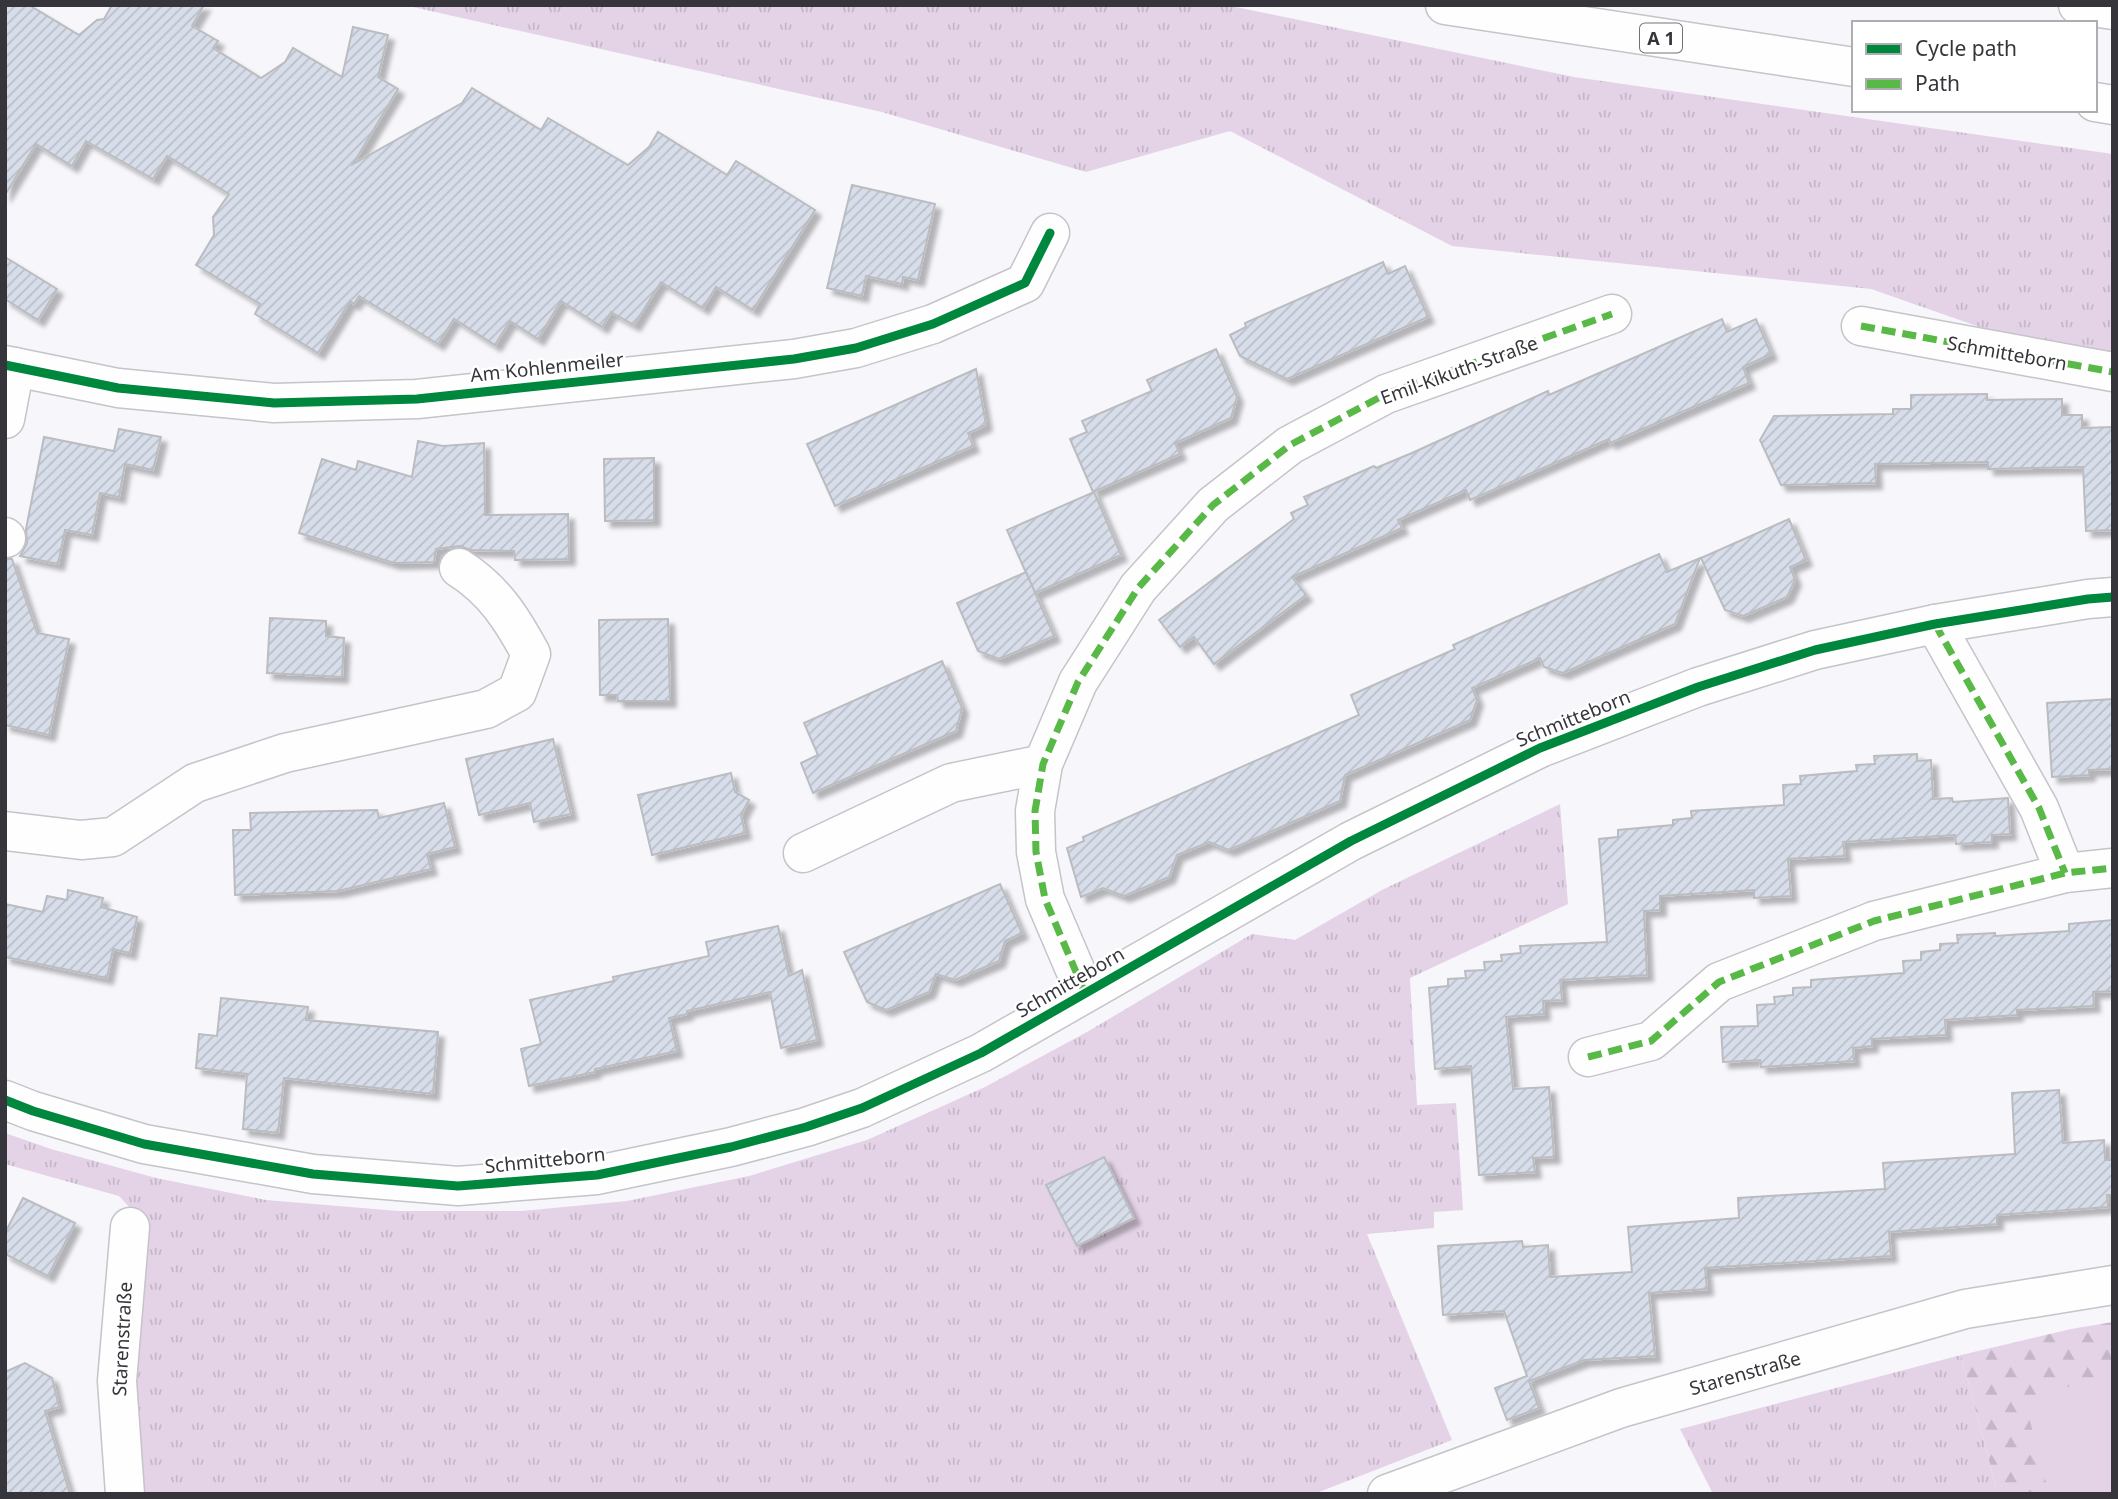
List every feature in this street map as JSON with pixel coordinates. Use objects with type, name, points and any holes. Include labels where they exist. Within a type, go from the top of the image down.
[{"type":"main road","name":"A 1","points":[[1445,5],[1852,66]]},
{"type":"main road","points":[[2078,5],[2113,10]]},
{"type":"main road","name":"Am Kohlenmeiler","points":[[10,366],[118,387],[274,402],[417,399],[794,359],[856,348],[933,324],[1025,283],[1050,233]]},
{"type":"main road","name":"Emil-Kikuth-Straße","points":[[1085,993],[1045,899],[1036,852],[1035,811],[1043,764],[1078,682],[1138,588],[1213,505],[1290,445],[1386,394],[1612,314]]},
{"type":"main road","name":"Schmitteborn","points":[[1861,326],[2113,372]]},
{"type":"main road","points":[[5,419],[10,366]]},
{"type":"main road","points":[[5,831],[81,840],[113,837],[195,783],[285,754],[486,709],[517,692],[531,654],[494,597],[480,581],[458,569]]},
{"type":"main road","name":"Schmitteborn","points":[[5,1100],[144,1144],[313,1174],[458,1186],[597,1175],[731,1147],[806,1127],[862,1108],[981,1053],[1351,841],[1540,748],[1711,683],[1815,650],[1935,624],[2113,597]]},
{"type":"main road","points":[[1935,624],[2039,808],[2065,873]]},
{"type":"main road","points":[[803,853],[951,783],[1043,764]]},
{"type":"main road","points":[[1588,1057],[1651,1041],[1718,982],[1874,920],[2065,873],[2113,868]]},
{"type":"main road","name":"Starenstraße","points":[[125,1494],[117,1381],[130,1227]]},
{"type":"main road","name":"Starenstraße","points":[[1387,1494],[1621,1408],[1965,1309],[2113,1285]]},
{"type":"green space","points":[[404,5],[1226,5],[1574,77],[2113,154],[2113,355],[2014,339],[1871,289],[1452,246],[1230,131],[1086,172],[882,112]]},
{"type":"green space","points":[[1560,804],[1568,904],[1410,978],[1417,1105],[1456,1103],[1463,1210],[1434,1212],[1434,1228],[1367,1234],[1452,1440],[1314,1494],[142,1494],[136,1390],[137,1311],[147,1226],[119,1196],[5,1164],[5,1133],[51,1149],[156,1178],[266,1200],[398,1211],[522,1211],[627,1201],[749,1176],[867,1140],[985,1087],[1087,1032],[1252,934],[1295,940],[1382,890]]},
{"type":"green space","points":[[2113,1322],[2113,1494],[1998,1494],[1961,1355]]},
{"type":"green space","points":[[1961,1355],[1998,1494],[1713,1494],[1680,1429]]},
{"type":"green space","points":[[2113,1375],[2113,1494],[2049,1494],[2024,1398]]},
{"type":"building","points":[[5,5],[29,5],[79,35],[97,20],[104,19],[112,5],[204,5],[192,26],[218,41],[213,48],[261,78],[285,62],[293,48],[342,77],[353,27],[388,35],[378,77],[398,89],[353,164],[462,103],[472,88],[541,130],[548,118],[628,165],[649,147],[658,132],[727,175],[736,161],[815,210],[753,310],[716,287],[703,308],[661,282],[634,325],[611,312],[602,327],[561,301],[538,339],[510,321],[495,345],[454,319],[438,344],[359,296],[354,304],[350,301],[318,353],[255,314],[260,304],[196,265],[214,235],[213,217],[229,194],[167,156],[153,179],[86,141],[72,166],[36,144],[5,195]]},
{"type":"building","points":[[852,185],[935,204],[918,280],[903,277],[902,284],[866,276],[862,296],[827,288]]},
{"type":"building","points":[[5,257],[57,289],[38,320],[5,299]]},
{"type":"building","points":[[1383,262],[1388,274],[1405,266],[1428,317],[1287,379],[1240,356],[1230,335],[1246,327],[1245,323]]},
{"type":"building","points":[[1722,319],[1727,332],[1756,319],[1771,354],[1743,367],[1749,383],[1610,443],[1609,439],[1470,500],[1466,490],[1398,520],[1402,528],[1292,577],[1306,595],[1214,664],[1194,637],[1180,647],[1159,620],[1294,519],[1291,513],[1308,505],[1304,497],[1374,466],[1376,468],[1412,453],[1548,391],[1549,395]]},
{"type":"building","points":[[1216,349],[1237,397],[1231,418],[1175,443],[1180,454],[1093,492],[1070,439],[1087,432],[1082,421],[1152,391],[1147,380]]},
{"type":"building","points":[[976,369],[986,425],[968,433],[973,446],[835,506],[807,444]]},
{"type":"building","points":[[1987,394],[1987,400],[2062,399],[2062,415],[2082,415],[2082,428],[2113,427],[2113,530],[2086,531],[2083,467],[1988,469],[1988,462],[1875,464],[1876,483],[1781,485],[1760,440],[1774,416],[1893,414],[1893,409],[1911,409],[1911,395]]},
{"type":"building","points":[[119,429],[161,437],[153,470],[125,464],[119,497],[100,493],[92,535],[65,530],[58,564],[20,556],[27,543],[26,529],[44,437],[114,451]]},
{"type":"building","points":[[418,441],[443,446],[484,443],[485,515],[568,514],[569,559],[515,560],[514,551],[471,550],[460,546],[436,549],[434,562],[394,563],[299,533],[322,459],[356,470],[358,461],[412,477]]},
{"type":"building","points":[[654,458],[654,520],[605,521],[604,459]]},
{"type":"building","points":[[1094,492],[1121,555],[1035,593],[1007,530]]},
{"type":"building","points":[[1789,519],[1806,560],[1790,567],[1795,580],[1787,597],[1743,616],[1725,610],[1701,558]]},
{"type":"building","points":[[1659,554],[1667,572],[1700,558],[1675,624],[1563,673],[1544,667],[1540,658],[1472,688],[1477,700],[1470,720],[1345,775],[1340,801],[1229,850],[1209,842],[1177,855],[1169,877],[1124,896],[1103,888],[1081,897],[1067,848],[1084,841],[1083,837],[1359,715],[1351,695],[1455,649],[1453,645]]},
{"type":"building","points":[[5,559],[12,559],[37,633],[69,639],[49,735],[5,725]]},
{"type":"building","points":[[1026,572],[1054,636],[999,659],[978,651],[957,603]]},
{"type":"building","points":[[270,618],[326,621],[326,636],[344,638],[342,677],[267,673]]},
{"type":"building","points":[[668,619],[670,701],[618,701],[617,695],[600,695],[599,620]]},
{"type":"building","points":[[942,661],[962,708],[956,731],[813,793],[801,763],[818,755],[804,723]]},
{"type":"building","points":[[2113,699],[2113,769],[2089,770],[2089,775],[2052,777],[2047,703]]},
{"type":"building","points":[[553,739],[571,814],[534,822],[530,803],[479,815],[466,759]]},
{"type":"building","points":[[1917,754],[1917,761],[1931,760],[1933,799],[1952,798],[1953,802],[2008,798],[2010,834],[1992,835],[1992,842],[1956,844],[1955,835],[1843,842],[1845,856],[1788,859],[1791,896],[1754,898],[1754,890],[1660,896],[1660,910],[1644,911],[1647,975],[1560,980],[1562,1000],[1543,1001],[1544,1014],[1506,1017],[1513,1089],[1549,1087],[1554,1157],[1533,1158],[1535,1172],[1479,1175],[1471,1066],[1435,1069],[1429,988],[1448,986],[1448,979],[1466,978],[1465,971],[1485,970],[1484,962],[1502,961],[1501,955],[1521,953],[1520,946],[1607,942],[1599,839],[1618,837],[1618,830],[1673,825],[1673,820],[1692,818],[1691,811],[1784,805],[1783,785],[1801,784],[1800,776],[1857,771],[1856,765],[1875,764],[1874,756]]},
{"type":"building","points":[[731,773],[735,792],[749,800],[741,815],[745,833],[652,855],[638,795]]},
{"type":"building","points":[[444,803],[455,847],[427,854],[431,869],[338,891],[235,895],[233,830],[251,830],[250,813],[377,810],[379,818]]},
{"type":"building","points":[[1000,884],[1022,933],[1005,941],[999,961],[955,980],[936,974],[929,992],[886,1010],[867,1002],[844,952]]},
{"type":"building","points":[[68,890],[103,898],[101,907],[137,917],[130,953],[113,949],[107,978],[5,957],[5,904],[43,912],[47,896],[67,900]]},
{"type":"building","points":[[2113,920],[2113,991],[2093,992],[2094,1006],[2017,1010],[2017,1015],[1945,1020],[1946,1035],[1872,1039],[1872,1046],[1853,1048],[1854,1061],[1761,1067],[1760,1060],[1723,1062],[1721,1027],[1758,1026],[1757,1005],[1775,1004],[1774,997],[1793,995],[1793,988],[1811,987],[1811,980],[1904,973],[1903,961],[1921,960],[1921,952],[1940,950],[1940,944],[1958,943],[1957,935],[1995,933],[1995,936],[2069,931],[2069,924]]},
{"type":"building","points":[[778,926],[789,976],[802,970],[817,1040],[781,1048],[770,992],[687,1011],[687,1014],[669,1018],[677,1051],[529,1086],[521,1049],[541,1044],[530,1000],[614,981],[613,977],[709,956],[706,942]]},
{"type":"building","points":[[221,998],[308,1007],[306,1020],[438,1032],[433,1094],[284,1078],[278,1133],[243,1129],[247,1074],[196,1068],[199,1034],[217,1036]]},
{"type":"building","points":[[2059,1090],[2063,1143],[2104,1140],[2105,1160],[2113,1160],[2113,1195],[2107,1195],[2108,1207],[1997,1215],[1997,1224],[1889,1232],[1891,1256],[1705,1268],[1707,1289],[1649,1293],[1655,1356],[1584,1360],[1529,1381],[1539,1408],[1507,1420],[1495,1388],[1527,1376],[1504,1311],[1443,1315],[1438,1246],[1522,1241],[1523,1247],[1548,1245],[1550,1277],[1632,1272],[1628,1227],[1739,1218],[1738,1198],[1885,1189],[1883,1163],[2015,1154],[2012,1093]]},
{"type":"building","points":[[1104,1157],[1134,1218],[1077,1246],[1046,1185]]},
{"type":"building","points":[[23,1198],[75,1223],[48,1276],[5,1254],[5,1233]]},
{"type":"building","points":[[25,1363],[52,1378],[59,1407],[45,1411],[70,1494],[5,1494],[5,1372]]},
{"type":"marked path","points":[[1085,993],[1045,899],[1036,852],[1035,811],[1043,764],[1078,682],[1138,588],[1213,505],[1290,445],[1386,394],[1612,314]]},
{"type":"marked path","points":[[1861,326],[2113,372]]},
{"type":"marked path","points":[[1935,624],[2039,808],[2065,873]]},
{"type":"marked path","points":[[1588,1057],[1651,1041],[1719,982],[1874,921],[2065,873],[2113,868]]},
{"type":"cycle path","points":[[5,365],[118,388],[274,403],[417,399],[794,359],[856,348],[933,324],[1025,283],[1050,233]]},
{"type":"cycle path","points":[[5,1100],[144,1144],[313,1174],[458,1186],[597,1175],[731,1147],[806,1127],[862,1108],[981,1053],[1351,841],[1540,748],[1698,687],[1815,650],[1935,624],[2113,597]]}]
